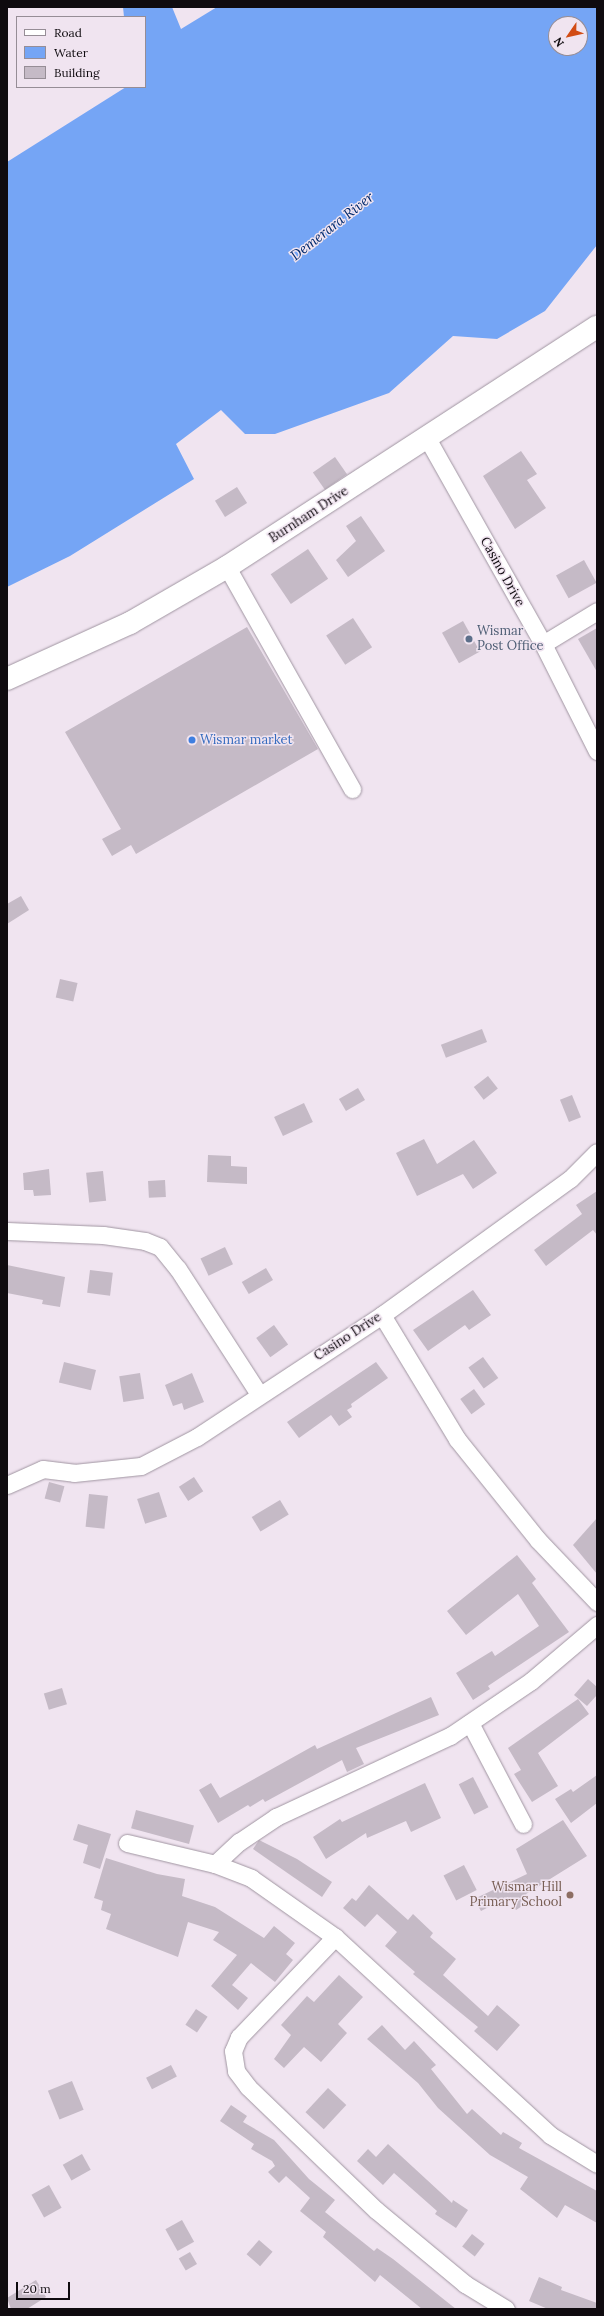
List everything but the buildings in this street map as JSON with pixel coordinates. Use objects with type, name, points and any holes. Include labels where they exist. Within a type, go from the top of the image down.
[{"type":"street","name":"Burnham Drive","points":[[7,679],[130,623],[227,567],[597,327]]},
{"type":"street","name":"Casino Drive","points":[[427,438],[543,644],[597,751]]},
{"type":"street","points":[[227,567],[352,789]]},
{"type":"street","points":[[543,644],[597,611]]},
{"type":"street","name":"Casino Drive","points":[[7,1485],[43,1469],[74,1473],[141,1466],[197,1437],[259,1394],[382,1315],[570,1179],[597,1152]]},
{"type":"street","points":[[7,1231],[103,1235],[145,1241],[160,1247],[178,1269],[259,1394]]},
{"type":"street","points":[[382,1315],[457,1439],[519,1517],[597,1602]]},
{"type":"street","points":[[215,1864],[239,1842],[276,1817],[450,1736],[531,1681],[597,1625]]},
{"type":"street","points":[[470,1723],[523,1824]]},
{"type":"street","points":[[127,1843],[215,1864],[251,1878],[335,1937],[550,2135],[597,2164]]},
{"type":"street","points":[[335,1937],[239,2037],[233,2051],[236,2071],[248,2087],[376,2210],[466,2284],[506,2309]]},
{"type":"water","name":"Demerara River","points":[[123,7],[172,7],[181,29],[217,7],[597,7],[597,245],[545,311],[497,339],[453,336],[389,393],[275,434],[245,434],[221,410],[176,444],[194,479],[70,556],[7,587],[7,162],[124,88],[146,88],[146,16],[124,16]]},
{"type":"place","name":"Wismar Post Office","points":[[469,639]]},
{"type":"place","name":"Wismar market","points":[[192,740]]},
{"type":"place","name":"Wismar Hill Primary School","points":[[570,1895]]}]
